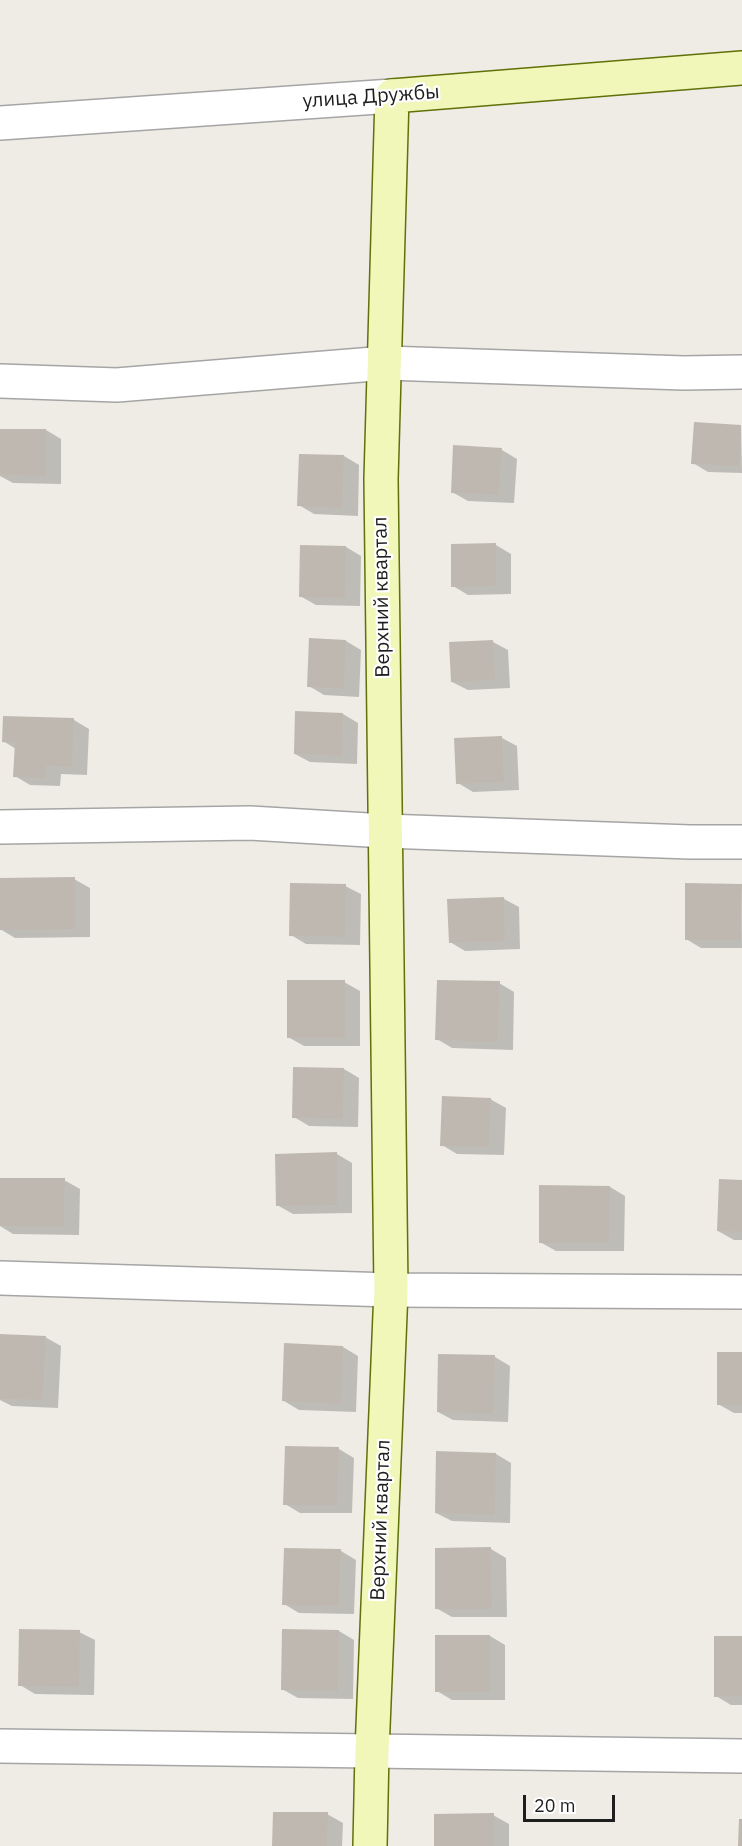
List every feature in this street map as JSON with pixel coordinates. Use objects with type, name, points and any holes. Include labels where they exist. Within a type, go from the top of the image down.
[{"type":"main road","name":"улица Дружбы","points":[[392,96],[742,68]]},
{"type":"main road","name":"Верхний квартал","points":[[370,1846],[391,1290],[381,479],[392,96]]},
{"type":"street","name":"улица Дружбы","points":[[0,123],[392,96]]},
{"type":"street","points":[[0,381],[117,385],[386,363],[684,373],[742,372]]},
{"type":"street","points":[[0,827],[250,824],[385,831],[742,842]]},
{"type":"street","points":[[0,1278],[391,1290],[742,1292]]},
{"type":"street","points":[[0,1746],[742,1756]]},
{"type":"building","points":[[694,422],[741,425],[739,466],[691,464]]},
{"type":"building","points":[[0,429],[46,429],[46,476],[0,475]]},
{"type":"building","points":[[453,445],[502,448],[499,495],[451,493]]},
{"type":"building","points":[[299,454],[344,455],[342,508],[297,506]]},
{"type":"building","points":[[496,543],[496,586],[451,587],[451,544]]},
{"type":"building","points":[[300,545],[346,546],[345,598],[299,597]]},
{"type":"building","points":[[309,638],[346,640],[344,689],[307,687]]},
{"type":"building","points":[[493,640],[495,680],[451,682],[449,642]]},
{"type":"building","points":[[295,711],[343,713],[342,756],[294,754]]},
{"type":"building","points":[[3,716],[74,718],[72,767],[46,766],[45,778],[13,777],[15,743],[2,742]]},
{"type":"building","points":[[502,736],[504,782],[456,784],[454,738]]},
{"type":"building","points":[[75,877],[75,929],[0,930],[0,878]]},
{"type":"building","points":[[290,883],[346,884],[345,937],[289,936]]},
{"type":"building","points":[[685,883],[742,884],[741,940],[685,940]]},
{"type":"building","points":[[504,897],[505,941],[449,943],[447,899]]},
{"type":"building","points":[[287,980],[345,980],[345,1038],[287,1038]]},
{"type":"building","points":[[437,980],[500,981],[498,1042],[435,1040]]},
{"type":"building","points":[[293,1067],[344,1068],[343,1119],[292,1118]]},
{"type":"building","points":[[442,1096],[491,1098],[489,1147],[440,1146]]},
{"type":"building","points":[[337,1152],[337,1205],[276,1206],[275,1154]]},
{"type":"building","points":[[0,1178],[65,1178],[64,1227],[0,1226]]},
{"type":"building","points":[[719,1179],[742,1180],[742,1232],[717,1231]]},
{"type":"building","points":[[539,1185],[610,1186],[609,1243],[539,1243]]},
{"type":"building","points":[[0,1334],[46,1336],[43,1400],[0,1399]]},
{"type":"building","points":[[284,1343],[343,1346],[341,1404],[282,1401]]},
{"type":"building","points":[[717,1352],[742,1352],[742,1405],[717,1405]]},
{"type":"building","points":[[438,1354],[495,1355],[493,1414],[437,1412]]},
{"type":"building","points":[[285,1446],[339,1447],[337,1505],[283,1505]]},
{"type":"building","points":[[436,1451],[496,1453],[495,1515],[435,1513]]},
{"type":"building","points":[[491,1547],[492,1609],[435,1609],[435,1548]]},
{"type":"building","points":[[284,1548],[341,1549],[339,1606],[282,1605]]},
{"type":"building","points":[[19,1629],[80,1630],[79,1687],[18,1686]]},
{"type":"building","points":[[282,1629],[339,1630],[338,1691],[281,1690]]},
{"type":"building","points":[[435,1635],[490,1635],[490,1692],[435,1692]]},
{"type":"building","points":[[714,1636],[742,1636],[742,1696],[714,1697]]},
{"type":"building","points":[[273,1812],[328,1812],[327,1846],[272,1846]]},
{"type":"building","points":[[494,1813],[494,1846],[434,1846],[434,1814]]},
{"type":"building","points":[[739,1819],[742,1819],[742,1846],[738,1846]]}]
